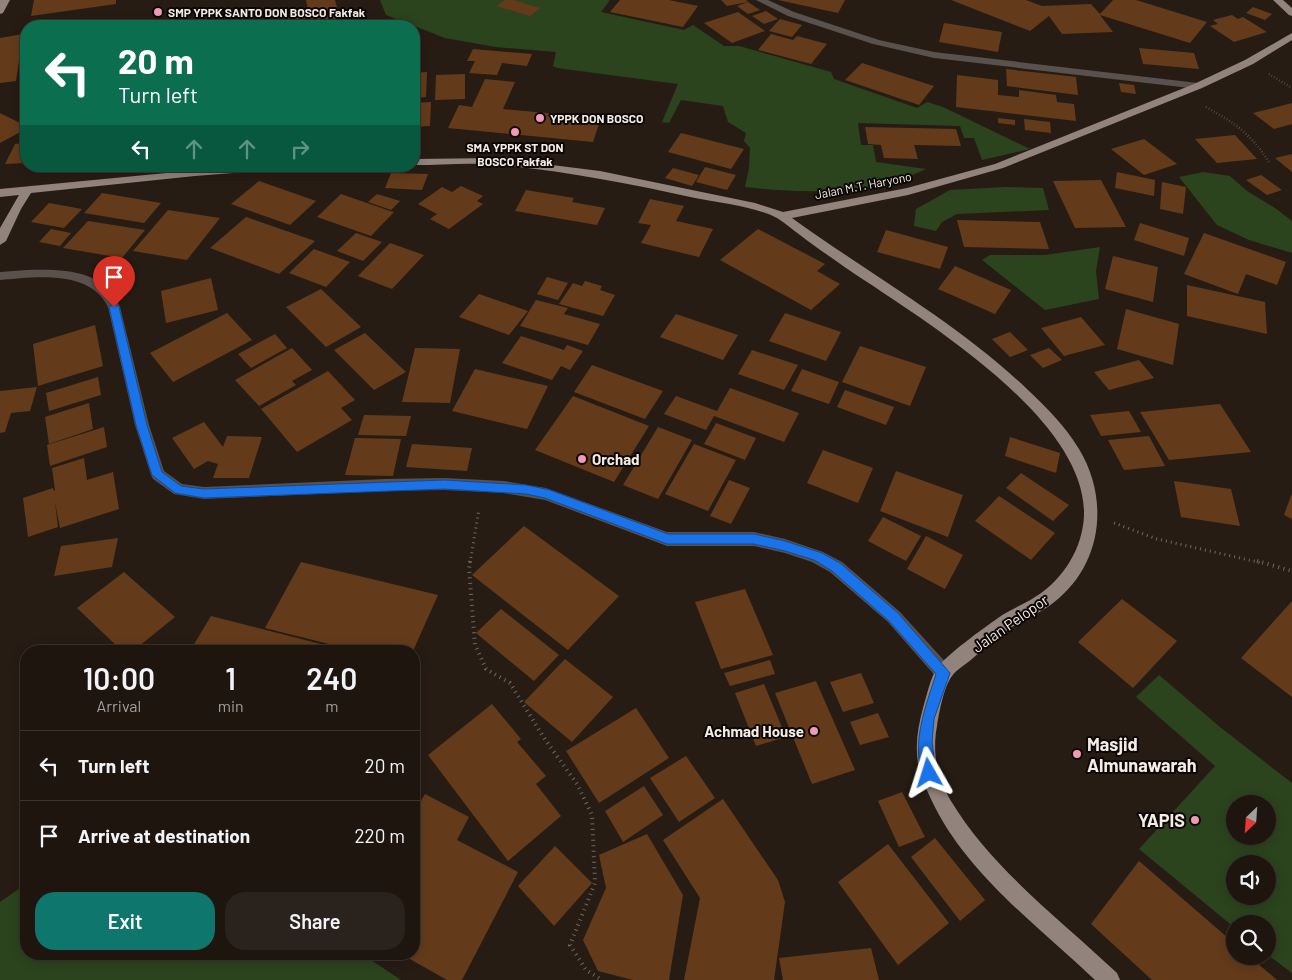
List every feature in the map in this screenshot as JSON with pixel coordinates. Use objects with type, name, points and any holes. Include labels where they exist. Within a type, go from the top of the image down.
[{"type":"main road","points":[[0,11],[5,0]]},
{"type":"main road","points":[[1278,0],[1292,13]]},
{"type":"main road","points":[[1285,0],[1292,2]]},
{"type":"main road","name":"Jalan M.T. Haryono","points":[[420,162],[496,162],[591,172],[755,207],[782,216],[908,191],[999,166],[1198,86],[1249,62],[1292,36]]},
{"type":"main road","points":[[0,193],[27,192],[194,172]]},
{"type":"main road","points":[[0,241],[15,209],[27,192]]},
{"type":"main road","name":"Jalan Pelopor","points":[[782,216],[964,343],[1024,393],[1061,434],[1082,465],[1090,492],[1093,513],[1090,534],[1079,563],[1049,597],[1005,623],[944,673]]},
{"type":"main road","points":[[944,673],[928,719],[926,742],[929,773],[939,799],[973,849],[1044,920],[1080,950],[1110,980]]},
{"type":"street","points":[[761,0],[791,14],[897,48],[944,56],[1198,86]]},
{"type":"street","points":[[0,276],[22,274],[68,275],[96,285],[107,294],[114,307],[142,425],[158,475],[179,490],[204,493],[385,485],[482,486],[526,489],[546,494],[667,539],[754,539],[785,546],[817,556],[836,567],[894,617],[944,673]]},
{"type":"path","points":[[1172,97],[1208,107],[1234,123],[1256,142],[1269,162]]},
{"type":"path","points":[[482,486],[469,570],[475,645],[486,669],[510,682],[544,738],[577,784],[592,815],[595,883],[570,945],[586,970],[602,980]]},
{"type":"path","points":[[1093,513],[1126,529],[1170,543],[1265,562],[1292,572]]},
{"type":"green space","points":[[380,0],[610,0],[601,12],[684,30],[693,25],[724,46],[739,46],[831,72],[834,79],[917,108],[927,102],[943,107],[1030,149],[982,160],[974,138],[964,138],[960,126],[858,123],[861,145],[873,145],[876,162],[926,169],[905,178],[860,188],[791,191],[745,187],[749,168],[750,148],[744,141],[746,133],[728,122],[723,106],[681,100],[669,123],[662,122],[678,84],[557,68],[553,66],[556,52],[496,47],[445,38],[420,28],[420,20],[399,20],[386,15]]},
{"type":"green space","points":[[1203,172],[1230,176],[1247,191],[1292,221],[1292,253],[1249,240],[1217,225],[1179,177]]},
{"type":"green space","points":[[1005,187],[1043,188],[1049,210],[957,214],[942,222],[936,231],[914,226],[916,209],[950,190]]},
{"type":"green space","points":[[1100,247],[1096,271],[1099,299],[1045,310],[982,260],[990,255],[1045,255]]},
{"type":"green space","points":[[1159,675],[1220,727],[1292,783],[1292,973],[1276,961],[1276,915],[1226,915],[1226,921],[1139,849],[1215,766],[1136,697]]},
{"type":"green space","points":[[20,888],[20,960],[371,960],[401,980],[0,980],[0,902]]},
{"type":"building","points":[[34,0],[116,0],[116,4],[31,16]]},
{"type":"building","points":[[306,0],[335,0],[340,20],[310,20]]},
{"type":"building","points":[[505,0],[513,0],[540,8],[530,16],[497,6]]},
{"type":"building","points":[[620,0],[669,0],[698,6],[683,27],[610,12]]},
{"type":"building","points":[[721,0],[746,0],[748,2],[727,6]]},
{"type":"building","points":[[778,0],[845,0],[838,13]]},
{"type":"building","points":[[951,0],[1026,0],[1042,6],[1091,4],[1100,14],[1113,0],[1136,0],[1207,22],[1190,43],[1100,15],[1113,32],[1062,34],[1049,16],[1030,31]]},
{"type":"building","points":[[748,2],[760,10],[748,14],[737,6]]},
{"type":"building","points":[[1253,7],[1272,14],[1265,20],[1246,13]]},
{"type":"building","points":[[766,11],[778,19],[764,24],[752,16]]},
{"type":"building","points":[[738,12],[765,31],[732,43],[704,23]]},
{"type":"building","points":[[304,15],[305,20],[271,20]]},
{"type":"building","points":[[1232,15],[1238,19],[1243,17],[1267,32],[1234,42],[1210,26],[1218,24],[1213,20]]},
{"type":"building","points":[[780,19],[802,25],[792,37],[769,31]]},
{"type":"building","points":[[944,23],[1002,32],[998,52],[939,42]]},
{"type":"building","points":[[771,34],[793,40],[797,36],[827,44],[811,64],[758,50]]},
{"type":"building","points":[[20,35],[20,54],[16,81],[0,83],[0,38]]},
{"type":"building","points":[[1139,48],[1194,53],[1199,69],[1143,64]]},
{"type":"building","points":[[473,49],[532,54],[527,66],[502,63],[497,75],[469,73],[475,61],[467,61]]},
{"type":"building","points":[[862,63],[934,86],[919,105],[845,80]]},
{"type":"building","points":[[1006,69],[1076,77],[1078,95],[1007,86]]},
{"type":"building","points":[[427,72],[426,97],[420,98],[420,73]]},
{"type":"building","points":[[465,74],[465,99],[435,100],[436,75]]},
{"type":"building","points":[[957,75],[998,80],[998,95],[1019,97],[1019,90],[1056,95],[1057,102],[1074,104],[1076,121],[956,107]]},
{"type":"building","points":[[485,79],[515,82],[503,109],[601,118],[593,142],[448,128],[459,105],[472,107]]},
{"type":"building","points":[[1119,83],[1134,85],[1136,94],[1121,92]]},
{"type":"building","points":[[431,102],[430,126],[420,127],[420,103]]},
{"type":"building","points":[[1292,103],[1292,124],[1274,129],[1253,113]]},
{"type":"building","points":[[0,113],[20,123],[20,132],[0,143]]},
{"type":"building","points":[[998,118],[1015,120],[1015,125],[998,123]]},
{"type":"building","points":[[1024,119],[1050,122],[1051,133],[1025,130]]},
{"type":"building","points":[[865,127],[956,129],[961,146],[914,145],[918,159],[884,158],[881,145],[868,144]]},
{"type":"building","points":[[681,133],[744,149],[731,169],[668,152]]},
{"type":"building","points":[[1235,135],[1257,159],[1217,163],[1195,139]]},
{"type":"building","points":[[1144,139],[1177,164],[1144,175],[1111,149]]},
{"type":"building","points":[[15,144],[20,144],[20,163],[5,164]]},
{"type":"building","points":[[1292,154],[1292,172],[1275,158]]},
{"type":"building","points":[[705,167],[736,175],[727,190],[696,182]]},
{"type":"building","points":[[673,168],[699,175],[692,186],[665,178]]},
{"type":"building","points":[[1117,172],[1155,180],[1154,196],[1115,188]]},
{"type":"building","points":[[391,173],[428,174],[422,190],[385,188]]},
{"type":"building","points":[[1261,175],[1282,190],[1267,195],[1246,180]]},
{"type":"building","points":[[1101,180],[1126,227],[1075,228],[1053,181]]},
{"type":"building","points":[[259,181],[316,201],[290,225],[231,204]]},
{"type":"building","points":[[1162,182],[1186,187],[1183,214],[1160,209]]},
{"type":"building","points":[[461,186],[483,196],[477,201],[483,204],[449,229],[430,219],[437,214],[418,204],[442,187],[452,192]]},
{"type":"building","points":[[526,190],[574,198],[572,202],[605,208],[597,225],[515,211]]},
{"type":"building","points":[[102,193],[161,203],[144,223],[84,213]]},
{"type":"building","points":[[341,194],[394,212],[371,236],[317,217]]},
{"type":"building","points":[[377,194],[400,201],[391,210],[368,202]]},
{"type":"building","points":[[650,199],[684,206],[676,221],[713,229],[699,257],[641,243],[651,225],[638,223]]},
{"type":"building","points":[[49,203],[82,209],[64,228],[31,222]]},
{"type":"building","points":[[168,210],[220,218],[187,260],[133,251]]},
{"type":"building","points":[[246,217],[315,241],[279,274],[210,248]]},
{"type":"building","points":[[957,220],[1040,222],[1049,249],[964,247]]},
{"type":"building","points":[[88,221],[145,230],[122,258],[63,248]]},
{"type":"building","points":[[1140,223],[1189,238],[1184,256],[1134,240]]},
{"type":"building","points":[[51,229],[71,233],[60,246],[39,242]]},
{"type":"building","points":[[758,229],[825,264],[817,271],[840,284],[811,310],[720,260]]},
{"type":"building","points":[[886,230],[948,247],[940,269],[877,252]]},
{"type":"building","points":[[356,233],[382,242],[363,261],[337,251]]},
{"type":"building","points":[[1204,233],[1286,262],[1277,285],[1246,274],[1238,294],[1184,274]]},
{"type":"building","points":[[390,243],[424,255],[392,289],[358,276]]},
{"type":"building","points":[[314,249],[350,262],[326,287],[289,273]]},
{"type":"building","points":[[1113,256],[1158,267],[1153,302],[1105,289]]},
{"type":"building","points":[[955,266],[1011,290],[995,314],[938,289]]},
{"type":"building","points":[[547,277],[568,283],[558,300],[537,294]]},
{"type":"building","points":[[211,278],[218,310],[166,323],[161,291]]},
{"type":"building","points":[[585,281],[602,286],[600,290],[615,295],[603,316],[559,304],[573,283],[582,286]]},
{"type":"building","points":[[1187,285],[1265,302],[1267,334],[1187,316]]},
{"type":"building","points":[[321,289],[361,327],[326,347],[286,307]]},
{"type":"building","points":[[479,294],[528,311],[509,335],[459,317]]},
{"type":"building","points":[[536,300],[568,308],[564,314],[600,324],[588,345],[520,326]]},
{"type":"building","points":[[1126,309],[1179,324],[1173,365],[1117,349]]},
{"type":"building","points":[[227,313],[252,340],[173,382],[150,353]]},
{"type":"building","points":[[785,313],[841,332],[826,361],[769,341]]},
{"type":"building","points":[[676,314],[738,335],[723,360],[660,337]]},
{"type":"building","points":[[1081,317],[1105,345],[1064,356],[1041,328]]},
{"type":"building","points":[[95,325],[103,366],[38,386],[33,344]]},
{"type":"building","points":[[1010,332],[1028,350],[1010,357],[992,339]]},
{"type":"building","points":[[365,333],[406,372],[374,390],[334,350]]},
{"type":"building","points":[[275,334],[287,348],[251,368],[238,354]]},
{"type":"building","points":[[521,336],[564,350],[567,345],[583,351],[570,370],[561,366],[552,380],[502,363]]},
{"type":"building","points":[[860,346],[926,367],[910,406],[842,382]]},
{"type":"building","points":[[292,348],[312,370],[292,381],[296,385],[259,406],[235,380]]},
{"type":"building","points":[[415,348],[460,349],[450,403],[402,402]]},
{"type":"building","points":[[1049,348],[1062,360],[1043,368],[1030,355]]},
{"type":"building","points":[[752,350],[798,365],[784,390],[738,374]]},
{"type":"building","points":[[1139,360],[1154,378],[1109,390],[1094,372]]},
{"type":"building","points":[[592,365],[663,391],[645,419],[574,392]]},
{"type":"building","points":[[475,369],[548,386],[527,429],[452,411]]},
{"type":"building","points":[[802,369],[839,382],[829,404],[791,391]]},
{"type":"building","points":[[328,371],[355,400],[341,408],[352,420],[297,452],[261,409]]},
{"type":"building","points":[[98,377],[101,395],[49,411],[46,393]]},
{"type":"building","points":[[37,387],[30,411],[11,413],[5,432],[0,433],[0,391]]},
{"type":"building","points":[[730,388],[799,413],[784,442],[714,416],[706,430],[664,414],[676,396],[717,411]]},
{"type":"building","points":[[845,390],[894,407],[886,425],[837,407]]},
{"type":"building","points":[[573,396],[649,426],[614,482],[535,450]]},
{"type":"building","points":[[89,403],[93,429],[49,444],[45,417]]},
{"type":"building","points":[[1220,404],[1251,452],[1169,460],[1140,412]]},
{"type":"building","points":[[1129,411],[1141,432],[1101,436],[1090,415]]},
{"type":"building","points":[[364,415],[411,416],[406,436],[358,435]]},
{"type":"building","points":[[204,422],[223,447],[227,436],[262,437],[249,478],[213,478],[218,464],[208,461],[194,469],[172,438]]},
{"type":"building","points":[[716,423],[756,438],[745,460],[704,444]]},
{"type":"building","points":[[104,427],[107,447],[50,466],[47,445]]},
{"type":"building","points":[[658,427],[692,440],[658,499],[623,485]]},
{"type":"building","points":[[1149,436],[1165,466],[1124,470],[1108,440]]},
{"type":"building","points":[[1010,437],[1060,453],[1056,473],[1005,456]]},
{"type":"building","points":[[355,438],[401,439],[393,476],[345,475]]},
{"type":"building","points":[[412,444],[472,448],[467,471],[406,467]]},
{"type":"building","points":[[694,444],[736,460],[708,511],[665,494]]},
{"type":"building","points":[[823,450],[873,468],[858,503],[807,483]]},
{"type":"building","points":[[84,458],[87,480],[113,472],[119,509],[60,528],[55,502],[58,527],[28,537],[23,498],[53,488],[54,491],[52,468]]},
{"type":"building","points":[[896,471],[963,495],[948,537],[880,511]]},
{"type":"building","points":[[1021,473],[1069,505],[1053,521],[1006,488]]},
{"type":"building","points":[[729,480],[750,488],[731,524],[710,516]]},
{"type":"building","points":[[1174,481],[1231,489],[1240,526],[1181,517]]},
{"type":"building","points":[[1292,493],[1292,519],[1284,515]]},
{"type":"building","points":[[999,496],[1055,533],[1031,560],[975,521]]},
{"type":"building","points":[[883,517],[921,536],[906,561],[868,541]]},
{"type":"building","points":[[524,526],[619,596],[568,650],[472,575]]},
{"type":"building","points":[[926,536],[963,555],[945,589],[907,569]]},
{"type":"building","points":[[118,538],[112,567],[54,576],[61,546]]},
{"type":"building","points":[[301,562],[438,595],[416,645],[333,645],[265,628]]},
{"type":"building","points":[[124,572],[175,617],[140,645],[116,645],[77,608]]},
{"type":"building","points":[[745,589],[773,655],[721,669],[695,602]]},
{"type":"building","points":[[1122,599],[1177,641],[1133,688],[1078,642]]},
{"type":"building","points":[[1292,601],[1292,697],[1241,658]]},
{"type":"building","points":[[501,609],[559,655],[534,681],[476,633]]},
{"type":"building","points":[[211,616],[325,645],[194,645]]},
{"type":"building","points":[[565,659],[613,697],[572,742],[524,702]]},
{"type":"building","points":[[770,660],[775,674],[730,686],[724,673]]},
{"type":"building","points":[[861,673],[874,703],[843,712],[830,682]]},
{"type":"building","name":"Achmad House","points":[[816,681],[855,770],[812,784],[775,693]]},
{"type":"building","points":[[764,684],[786,737],[756,746],[735,693]]},
{"type":"building","points":[[492,704],[521,739],[517,742],[546,776],[536,784],[561,816],[508,861],[428,755]]},
{"type":"building","points":[[636,708],[669,758],[599,803],[566,751]]},
{"type":"building","points":[[878,713],[889,737],[860,745],[850,722]]},
{"type":"building","points":[[686,756],[715,798],[679,822],[650,778]]},
{"type":"building","points":[[644,786],[663,815],[623,842],[605,811]]},
{"type":"building","points":[[902,792],[925,837],[899,847],[878,801]]},
{"type":"building","points":[[425,794],[469,817],[457,840],[518,872],[462,980],[447,980],[412,960],[420,960],[420,802]]},
{"type":"building","points":[[723,799],[778,880],[785,902],[774,980],[684,980],[700,898],[663,840]]},
{"type":"building","points":[[647,834],[683,895],[669,980],[633,980],[598,971],[583,940],[606,888],[599,855]]},
{"type":"building","points":[[935,838],[985,900],[960,921],[911,857]]},
{"type":"building","points":[[888,844],[949,923],[898,965],[838,882]]},
{"type":"building","points":[[555,846],[592,883],[554,926],[518,886]]},
{"type":"building","points":[[1139,861],[1226,936],[1226,965],[1260,965],[1277,980],[1152,980],[1091,924]]},
{"type":"building","points":[[871,948],[879,980],[783,980],[779,958]]},
{"type":"place","name":"SMP YPPK SANTO DON BOSCO Fakfak","points":[[158,12]]},
{"type":"place","name":"YPPK DON BOSCO","points":[[540,118]]},
{"type":"place","name":"SMA YPPK ST DON BOSCO Fakfak","points":[[515,132]]},
{"type":"place","name":"Orchad","points":[[582,459]]},
{"type":"place","name":"Achmad House","points":[[814,731]]},
{"type":"place","name":"Masjid Almunawarah","points":[[1077,754]]},
{"type":"place","name":"YAPIS","points":[[1195,820]]},
{"type":"route","points":[[114,307],[142,425],[158,475],[170,486],[179,490],[204,493],[444,484],[526,489],[598,512],[667,539],[754,539],[817,556],[836,567],[894,617],[944,673],[928,719],[926,742],[929,773]]}]
